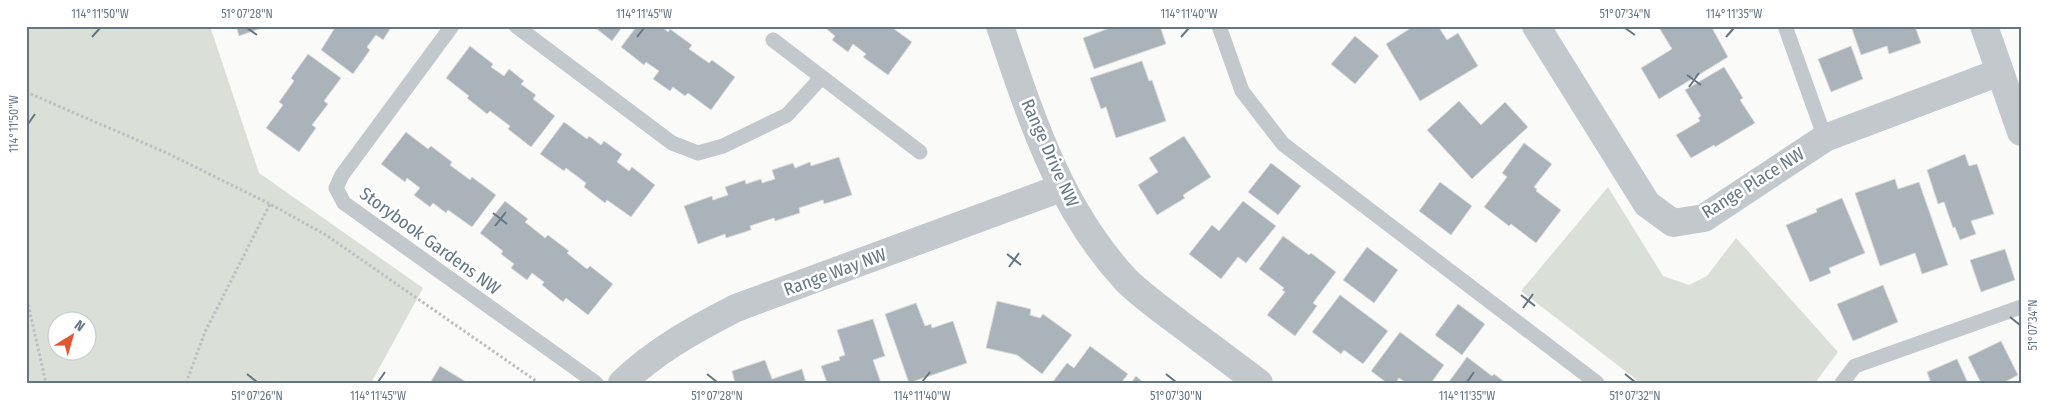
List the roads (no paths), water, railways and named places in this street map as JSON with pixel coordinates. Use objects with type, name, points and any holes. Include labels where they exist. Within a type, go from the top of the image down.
[{"type":"street","name":"Range Drive NW","points":[[1000,26],[1034,125],[1062,188],[1094,242],[1127,281],[1163,311],[1258,383]]},
{"type":"street","name":"Range Place NW","points":[[1536,26],[1647,204],[1673,223],[1704,218],[1824,138],[2000,72]]},
{"type":"street","points":[[1984,26],[2021,132]]},
{"type":"street","name":"Range Way NW","points":[[622,383],[642,364],[682,337],[736,308],[1062,188]]},
{"type":"lane","name":"Storybook Gardens NW","points":[[452,26],[342,175],[336,188],[344,203],[596,383]]},
{"type":"lane","points":[[516,26],[672,143],[698,153],[723,146],[787,115],[821,78]]},
{"type":"lane","points":[[1219,26],[1242,91],[1283,144],[1597,383]]},
{"type":"lane","points":[[1785,26],[1824,138]]},
{"type":"lane","points":[[773,40],[920,152]]},
{"type":"lane","points":[[1842,383],[1855,366],[2021,307]]}]
